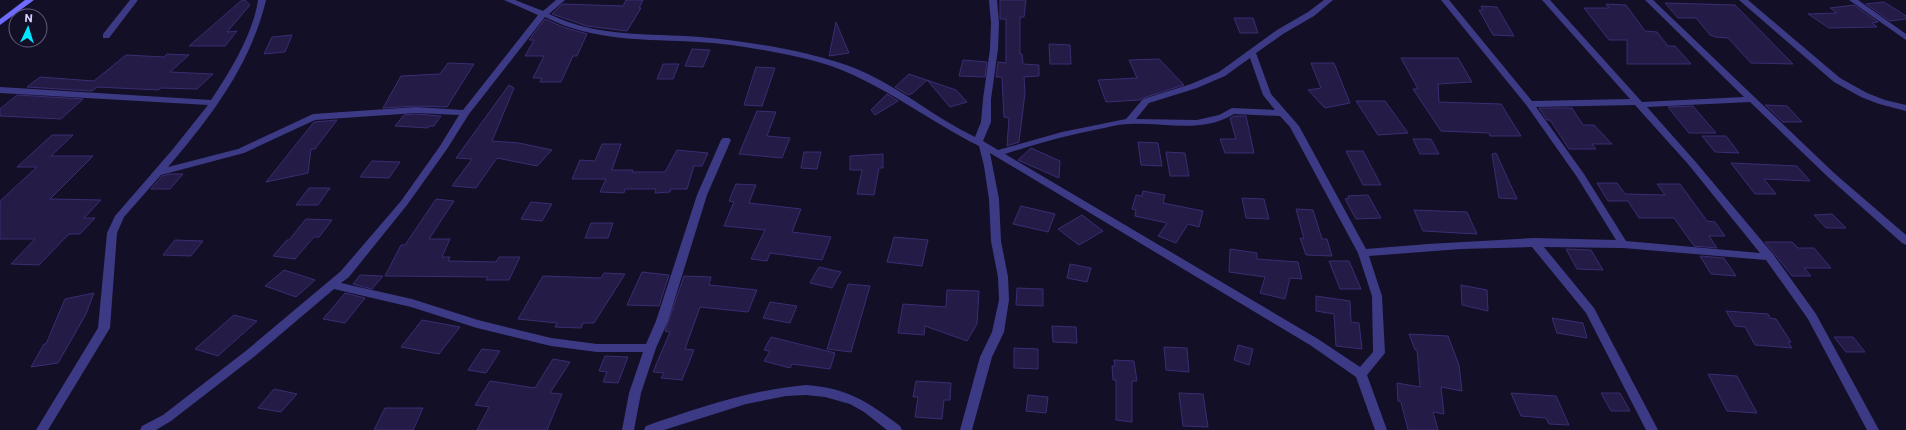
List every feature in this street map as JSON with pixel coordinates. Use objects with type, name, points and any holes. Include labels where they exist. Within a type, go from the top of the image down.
[{"type":"main road","points":[[0,23],[30,0]]},
{"type":"street","points":[[106,36],[134,0]]},
{"type":"street","points":[[42,430],[104,328],[112,233],[120,216],[215,103],[243,55],[261,9],[262,0]]},
{"type":"street","points":[[508,0],[544,14],[564,24],[590,31],[632,38],[721,42],[836,64],[859,74],[906,99],[952,129],[997,153],[1314,342],[1361,374],[1381,430]]},
{"type":"street","points":[[146,430],[167,418],[245,358],[345,274],[404,203],[444,147],[465,113],[535,24],[544,14],[561,0]]},
{"type":"street","points":[[966,430],[986,357],[998,332],[1004,300],[1003,277],[996,241],[994,199],[989,166],[980,143],[986,122],[987,99],[994,49],[995,23],[993,0]]},
{"type":"street","points":[[1129,121],[1146,101],[1194,86],[1222,74],[1328,0]]},
{"type":"street","points":[[1445,0],[1530,104],[1581,176],[1624,244]]},
{"type":"street","points":[[1546,0],[1691,162],[1769,257],[1812,317],[1873,430]]},
{"type":"street","points":[[1649,0],[1831,175],[1906,241]]},
{"type":"street","points":[[1743,0],[1836,80],[1864,95],[1906,108]]},
{"type":"street","points":[[1853,0],[1906,38]]},
{"type":"street","points":[[1252,54],[1267,95],[1294,126],[1363,253],[1377,296],[1379,353],[1361,374]]},
{"type":"street","points":[[0,90],[215,103]]},
{"type":"street","points":[[1530,104],[1638,104],[1751,99]]},
{"type":"street","points":[[157,173],[241,150],[313,117],[416,110],[465,113]]},
{"type":"street","points":[[997,153],[1088,127],[1129,121],[1202,124],[1226,117],[1232,111],[1282,113]]},
{"type":"street","points":[[628,430],[635,393],[650,348],[662,321],[702,195],[726,140]]},
{"type":"street","points":[[1363,253],[1398,249],[1534,242],[1624,244],[1769,257]]},
{"type":"street","points":[[1534,242],[1590,311],[1652,430]]},
{"type":"street","points":[[332,285],[412,303],[477,324],[551,342],[597,348],[650,348]]},
{"type":"street","points":[[650,430],[728,405],[764,396],[807,390],[831,394],[858,403],[896,430]]},
{"type":"building","points":[[242,0],[245,0],[250,5],[227,32],[237,31],[225,46],[189,46]]},
{"type":"building","points":[[626,0],[643,0],[639,8],[641,8],[627,31],[587,26],[552,14],[562,4],[623,6]]},
{"type":"building","points":[[1000,0],[1026,0],[1024,17],[1020,17],[1020,54],[1022,54],[1023,64],[1039,65],[1039,76],[1024,77],[1025,93],[1019,142],[1007,146],[1009,118],[1004,117],[1002,77],[996,77],[998,62],[1006,63],[1006,19],[1000,19]]},
{"type":"building","points":[[1884,2],[1906,16],[1906,19],[1890,21],[1866,4]]},
{"type":"building","points":[[1665,3],[1735,5],[1793,64],[1751,63],[1728,38],[1710,35],[1696,18],[1678,18]]},
{"type":"building","points":[[1606,4],[1626,5],[1645,31],[1657,32],[1668,46],[1675,46],[1691,64],[1627,64],[1627,40],[1609,40],[1584,8],[1609,8]]},
{"type":"building","points":[[1854,5],[1878,22],[1872,23],[1877,27],[1829,28],[1808,14],[1837,13],[1830,8]]},
{"type":"building","points":[[1481,6],[1497,7],[1514,36],[1493,35],[1479,10],[1483,10]]},
{"type":"building","points":[[1234,18],[1253,18],[1258,33],[1240,33]]},
{"type":"building","points":[[545,19],[563,27],[587,34],[577,56],[573,56],[561,82],[540,82],[542,78],[533,78],[544,56],[525,56],[534,40],[529,40]]},
{"type":"building","points":[[836,22],[849,53],[829,56]]},
{"type":"building","points":[[292,35],[285,52],[264,54],[272,37]]},
{"type":"building","points":[[1049,44],[1070,45],[1071,64],[1050,64]]},
{"type":"building","points":[[692,49],[710,50],[703,67],[685,66]]},
{"type":"building","points":[[167,54],[189,55],[170,72],[213,74],[197,89],[161,88],[158,90],[97,87],[92,91],[27,87],[40,77],[94,81],[126,55],[164,57]]},
{"type":"building","points":[[1401,58],[1458,58],[1472,82],[1438,84],[1439,102],[1501,104],[1521,136],[1490,136],[1489,133],[1441,131],[1413,89],[1418,89]]},
{"type":"building","points":[[1159,59],[1184,85],[1140,100],[1106,102],[1098,80],[1137,78],[1129,60]]},
{"type":"building","points":[[963,60],[987,62],[985,77],[959,76]]},
{"type":"building","points":[[448,63],[474,64],[447,107],[416,106],[383,108],[401,76],[440,74]]},
{"type":"building","points":[[1311,63],[1334,63],[1350,103],[1325,108],[1321,104],[1308,90],[1321,88]]},
{"type":"building","points":[[663,64],[679,64],[673,79],[657,79]]},
{"type":"building","points":[[756,67],[775,68],[762,106],[744,105]]},
{"type":"building","points":[[909,74],[927,80],[913,93],[908,95],[895,87]]},
{"type":"building","points":[[927,80],[956,90],[967,102],[950,107]]},
{"type":"building","points":[[509,85],[514,88],[492,141],[519,143],[552,150],[537,166],[497,158],[476,188],[452,186],[472,159],[456,158]]},
{"type":"building","points":[[887,94],[898,101],[875,115],[871,110]]},
{"type":"building","points":[[17,95],[83,99],[61,119],[0,116],[0,109]]},
{"type":"building","points":[[1356,101],[1385,101],[1408,133],[1378,135]]},
{"type":"building","points":[[1765,105],[1787,106],[1802,122],[1783,122]]},
{"type":"building","points":[[1693,106],[1716,133],[1689,133],[1668,107]]},
{"type":"building","points":[[1539,108],[1572,108],[1583,125],[1594,125],[1612,144],[1592,144],[1596,149],[1569,149],[1550,120],[1547,120]]},
{"type":"building","points":[[757,111],[776,112],[767,136],[790,138],[782,158],[739,154]]},
{"type":"building","points":[[416,114],[441,116],[434,126],[429,126],[428,128],[395,126],[404,115]]},
{"type":"building","points":[[1234,116],[1246,116],[1254,153],[1225,153],[1220,139],[1236,139],[1230,118]]},
{"type":"building","points":[[337,120],[315,149],[311,149],[308,173],[266,182],[314,122]]},
{"type":"building","points":[[52,135],[73,135],[51,156],[93,156],[50,199],[101,200],[84,218],[95,218],[80,234],[69,234],[39,265],[11,264],[35,239],[0,239],[0,201],[37,167],[17,167]]},
{"type":"building","points":[[1702,136],[1726,136],[1739,153],[1715,152]]},
{"type":"building","points":[[1413,139],[1431,139],[1439,154],[1420,154]]},
{"type":"building","points":[[1138,142],[1158,143],[1162,166],[1141,165]]},
{"type":"building","points":[[602,144],[621,144],[612,170],[633,170],[632,172],[665,172],[677,150],[708,153],[702,166],[694,166],[687,189],[671,189],[670,192],[655,193],[656,189],[625,189],[624,193],[600,192],[606,179],[572,179],[580,160],[595,161]]},
{"type":"building","points":[[1031,148],[1060,161],[1059,178],[1018,160]]},
{"type":"building","points":[[1346,151],[1363,151],[1381,185],[1363,185]]},
{"type":"building","points":[[804,152],[821,152],[817,169],[801,168]]},
{"type":"building","points":[[1166,152],[1185,153],[1189,176],[1170,176]]},
{"type":"building","points":[[1496,153],[1517,199],[1499,198],[1492,154]]},
{"type":"building","points":[[883,154],[883,168],[879,168],[874,195],[857,194],[862,170],[850,170],[850,156]]},
{"type":"building","points":[[372,161],[400,162],[389,178],[360,177]]},
{"type":"building","points":[[1731,163],[1797,166],[1810,181],[1764,179],[1776,194],[1755,194]]},
{"type":"building","points":[[170,174],[183,174],[170,189],[151,189],[162,176]]},
{"type":"building","points":[[1597,183],[1617,183],[1625,194],[1665,195],[1657,184],[1680,184],[1707,221],[1715,222],[1725,236],[1709,236],[1717,248],[1694,246],[1674,218],[1639,218],[1628,201],[1608,201]]},
{"type":"building","points":[[736,184],[756,185],[749,203],[801,209],[792,232],[831,237],[822,260],[770,253],[767,261],[751,259],[765,230],[724,226],[734,202],[729,201]]},
{"type":"building","points":[[309,188],[330,188],[318,205],[296,205]]},
{"type":"building","points":[[1143,191],[1165,195],[1163,203],[1203,211],[1199,227],[1188,224],[1176,243],[1158,236],[1167,223],[1135,216],[1136,210],[1132,209],[1136,195],[1142,196]]},
{"type":"building","points":[[1368,195],[1381,218],[1356,219],[1345,199],[1349,198],[1348,196]]},
{"type":"building","points":[[1242,198],[1264,199],[1269,219],[1246,218]]},
{"type":"building","points":[[436,199],[454,201],[429,239],[450,239],[442,257],[450,257],[448,261],[496,262],[499,257],[520,257],[509,280],[486,280],[488,277],[385,276],[401,245],[405,245]]},
{"type":"building","points":[[531,202],[552,204],[542,221],[521,219]]},
{"type":"building","points":[[1021,206],[1055,214],[1048,232],[1013,224]]},
{"type":"building","points":[[1296,209],[1313,210],[1322,239],[1327,239],[1332,256],[1306,255],[1300,238],[1304,239]]},
{"type":"building","points":[[1414,210],[1467,212],[1477,234],[1423,231]]},
{"type":"building","points":[[1832,214],[1846,228],[1826,228],[1814,215]]},
{"type":"building","points":[[1082,215],[1103,231],[1079,245],[1058,229]]},
{"type":"building","points":[[306,219],[332,220],[319,237],[314,237],[295,259],[273,256],[287,240],[289,240]]},
{"type":"building","points":[[591,223],[613,223],[608,238],[585,238]]},
{"type":"building","points":[[894,237],[928,240],[922,266],[887,262]]},
{"type":"building","points":[[175,240],[203,241],[191,256],[163,255]]},
{"type":"building","points":[[1765,242],[1792,242],[1798,248],[1814,248],[1831,268],[1804,268],[1811,276],[1792,276]]},
{"type":"building","points":[[1230,249],[1257,253],[1257,259],[1298,262],[1302,279],[1290,278],[1285,299],[1260,293],[1265,277],[1229,272]]},
{"type":"building","points":[[1566,249],[1591,250],[1603,270],[1577,269]]},
{"type":"building","points":[[1700,256],[1724,258],[1736,276],[1711,274]]},
{"type":"building","points":[[1329,261],[1349,261],[1361,289],[1340,289]]},
{"type":"building","points":[[1070,264],[1091,268],[1087,282],[1067,278]]},
{"type":"building","points":[[819,267],[841,272],[832,288],[810,283]]},
{"type":"building","points":[[284,270],[315,280],[296,297],[265,286]]},
{"type":"building","points":[[642,272],[669,275],[659,306],[627,305]]},
{"type":"building","points":[[604,273],[625,274],[594,323],[583,323],[581,328],[555,327],[557,323],[518,319],[543,276],[601,278]]},
{"type":"building","points":[[360,275],[383,276],[372,289],[353,284]]},
{"type":"building","points":[[684,276],[711,277],[709,285],[757,290],[748,312],[700,307],[685,349],[694,350],[682,380],[661,378],[664,373],[653,372],[670,332],[665,331]]},
{"type":"building","points":[[848,284],[870,286],[851,352],[827,349]]},
{"type":"building","points":[[1461,285],[1487,290],[1488,311],[1462,305]]},
{"type":"building","points":[[1017,288],[1043,289],[1043,306],[1016,305]]},
{"type":"building","points":[[947,290],[979,291],[977,324],[967,341],[925,326],[924,335],[898,333],[903,304],[946,307]]},
{"type":"building","points":[[94,293],[86,314],[58,363],[31,367],[44,344],[46,344],[65,299]]},
{"type":"building","points":[[345,293],[365,298],[345,323],[323,319]]},
{"type":"building","points":[[1316,296],[1350,301],[1351,322],[1359,323],[1362,349],[1336,346],[1334,314],[1316,311]]},
{"type":"building","points":[[770,302],[797,306],[790,323],[763,318]]},
{"type":"building","points":[[1726,311],[1768,314],[1770,318],[1776,319],[1791,342],[1788,342],[1792,348],[1755,345],[1745,327],[1735,326]]},
{"type":"building","points":[[234,315],[257,321],[218,356],[195,349]]},
{"type":"building","points":[[1552,318],[1583,323],[1587,338],[1557,333]]},
{"type":"building","points":[[422,320],[460,327],[439,354],[401,347]]},
{"type":"building","points":[[1052,326],[1076,327],[1077,343],[1053,342]]},
{"type":"building","points":[[1409,334],[1448,336],[1459,365],[1462,391],[1441,387],[1444,414],[1433,412],[1438,430],[1408,430],[1401,402],[1398,401],[1397,383],[1420,387],[1417,350],[1415,350]]},
{"type":"building","points":[[771,337],[835,353],[830,369],[792,364],[790,368],[764,361],[770,351],[764,350]]},
{"type":"building","points":[[1834,337],[1853,337],[1865,352],[1846,352]]},
{"type":"building","points":[[1238,345],[1253,349],[1249,365],[1234,360]]},
{"type":"building","points":[[1164,347],[1187,348],[1189,372],[1166,370]]},
{"type":"building","points":[[1014,348],[1038,349],[1038,369],[1014,368]]},
{"type":"building","points":[[482,349],[500,351],[486,373],[468,370]]},
{"type":"building","points":[[605,356],[628,357],[618,383],[603,382],[607,372],[599,371]]},
{"type":"building","points":[[553,359],[570,362],[550,393],[562,394],[547,430],[477,430],[489,407],[475,405],[490,381],[535,388]]},
{"type":"building","points":[[1114,360],[1134,361],[1137,381],[1132,381],[1132,422],[1116,420],[1116,380],[1113,380],[1112,366],[1115,366]]},
{"type":"building","points":[[1708,374],[1737,376],[1757,413],[1727,411]]},
{"type":"building","points":[[916,381],[951,383],[950,400],[944,400],[942,419],[915,417],[918,397],[913,397]]},
{"type":"building","points":[[274,389],[297,394],[281,412],[258,408]]},
{"type":"building","points":[[1179,393],[1203,394],[1208,427],[1183,426]]},
{"type":"building","points":[[1511,393],[1556,396],[1569,425],[1549,424],[1546,418],[1521,416]]},
{"type":"building","points":[[1601,393],[1620,393],[1630,411],[1611,411]]},
{"type":"building","points":[[1028,395],[1048,397],[1046,413],[1026,411]]},
{"type":"building","points":[[385,408],[423,408],[413,430],[374,430]]}]
